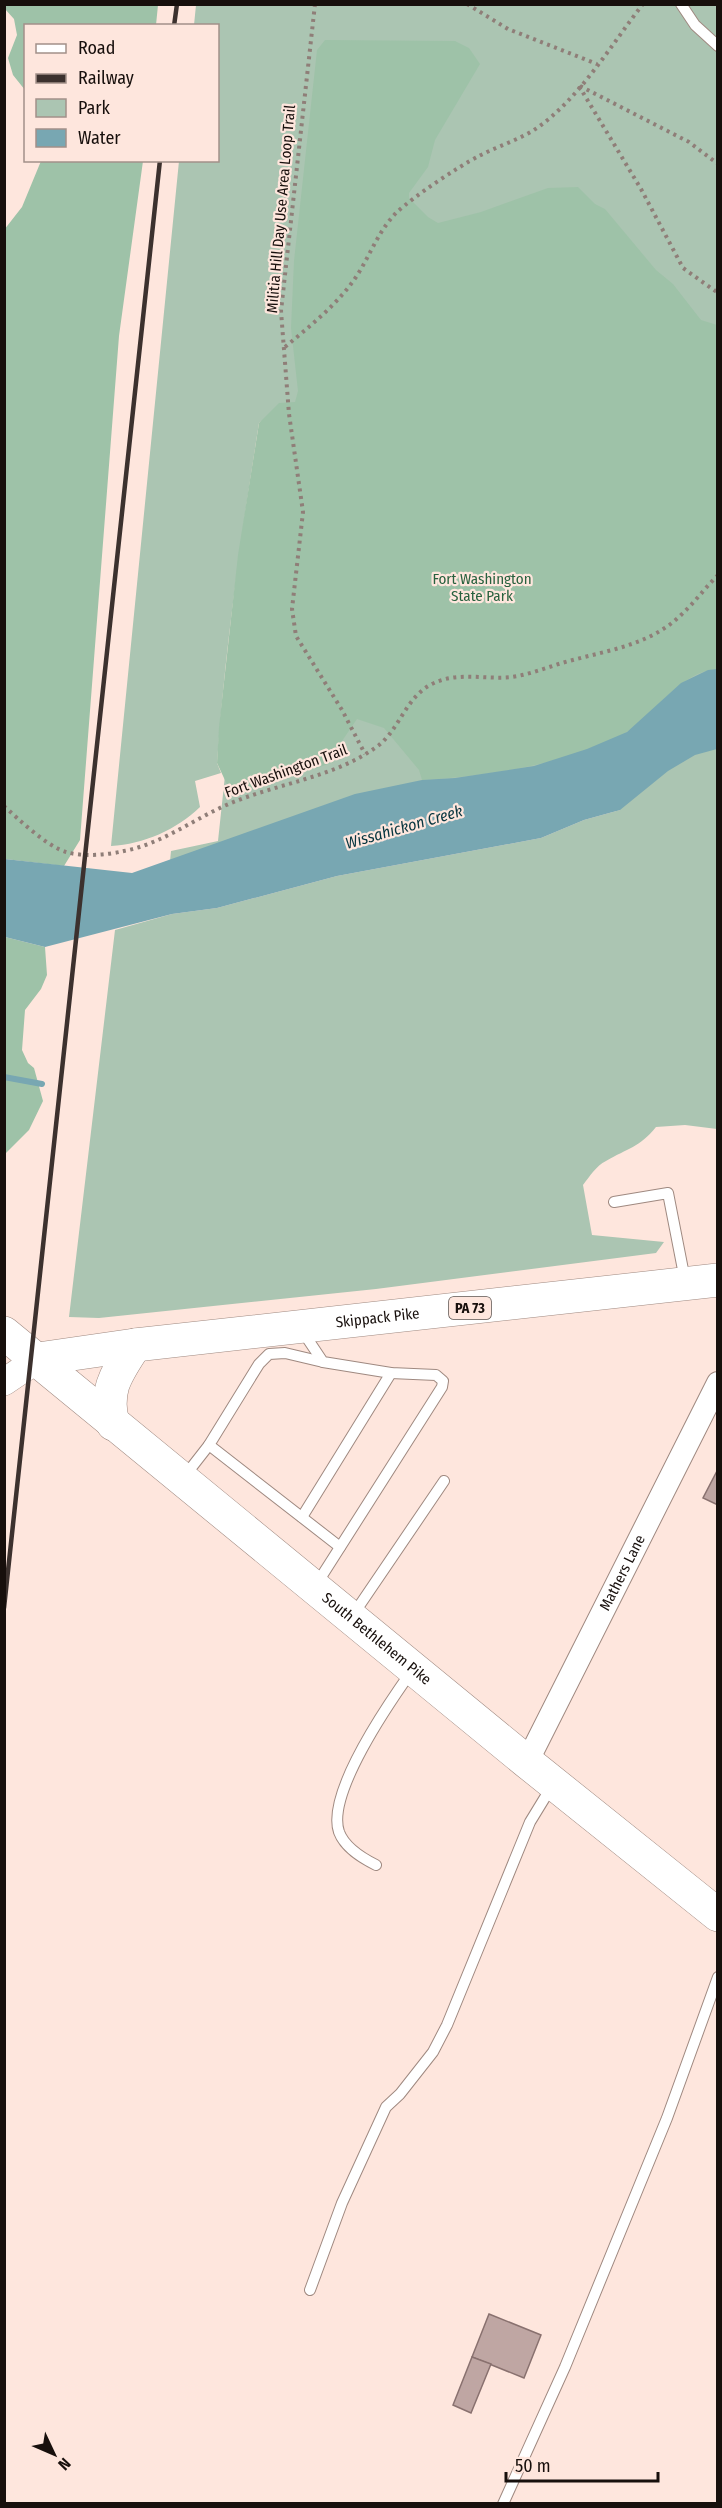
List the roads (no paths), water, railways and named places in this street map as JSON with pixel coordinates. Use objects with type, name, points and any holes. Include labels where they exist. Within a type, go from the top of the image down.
[{"type":"main road","name":"Skippack Pike","points":[[38,1359],[135,1345],[702,1282]]},
{"type":"main road","name":"South Bethlehem Pike","points":[[4,1333],[717,1915]]},
{"type":"main road","points":[[113,1424],[108,1406],[110,1390],[135,1345]]},
{"type":"street","points":[[4,1382],[38,1359]]},
{"type":"street","name":"Mathers Lane","points":[[527,1762],[717,1383]]},
{"type":"lane","points":[[681,4],[695,25],[717,46]]},
{"type":"lane","points":[[614,1202],[668,1193],[702,1282]]},
{"type":"lane","points":[[299,1326],[323,1362]]},
{"type":"lane","points":[[182,1480],[209,1445],[259,1364],[269,1354],[285,1353],[391,1373],[436,1375],[443,1381],[442,1387],[314,1588]]},
{"type":"lane","points":[[302,1517],[391,1373]]},
{"type":"lane","points":[[209,1445],[340,1547]]},
{"type":"lane","points":[[351,1618],[444,1481]]},
{"type":"lane","points":[[376,1865],[345,1843],[338,1830],[341,1802],[354,1763],[389,1703],[413,1669]]},
{"type":"lane","points":[[310,2290],[342,2203],[386,2108],[433,2052],[447,2025],[530,1822],[553,1783]]},
{"type":"lane","points":[[503,2504],[565,2367],[667,2118],[717,1977]]},
{"type":"water","name":"Wissahickon Creek","points":[[717,669],[717,749],[695,755],[668,771],[620,810],[584,820],[541,838],[337,876],[217,908],[172,914],[45,947],[5,937],[5,859],[132,873],[355,794],[422,780],[455,778],[534,766],[587,749],[627,732],[681,683],[708,670]]},
{"type":"waterway","points":[[4,1077],[42,1084]]},
{"type":"railway","points":[[174,24],[177,4]]},
{"type":"railway","points":[[4,1608],[160,162]]},
{"type":"park label","name":"Fort Washington State Park","points":[[482,588]]}]
